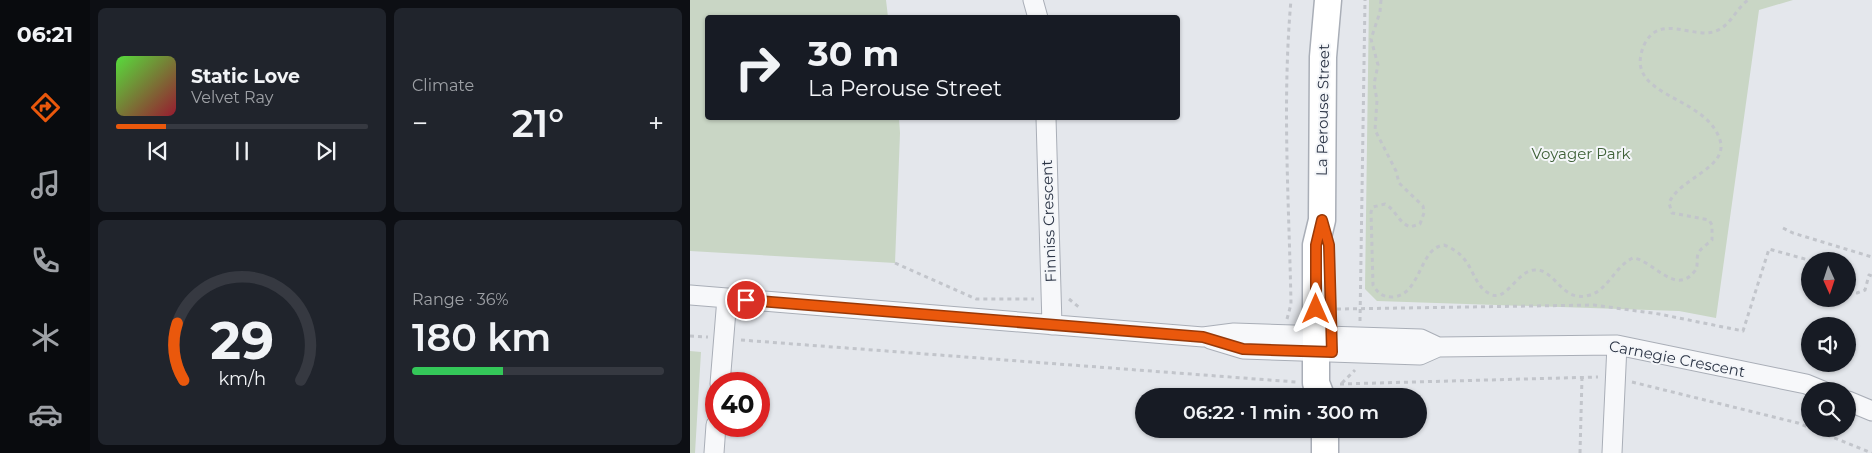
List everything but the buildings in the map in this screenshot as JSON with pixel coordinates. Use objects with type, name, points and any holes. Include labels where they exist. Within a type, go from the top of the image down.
[{"type":"street","points":[[1033,0],[1037,15]]},
{"type":"street","name":"La Perouse Street","points":[[1328,0],[1323,56],[1322,220],[1316,245],[1324,344],[1332,383],[1331,388]]},
{"type":"street","name":"Finniss Crescent","points":[[1046,120],[1052,325]]},
{"type":"street","name":"Carnegie Crescent","points":[[690,295],[1203,337],[1243,349],[1421,339],[1438,346],[1616,345],[1801,383]]},
{"type":"street","points":[[721,372],[727,298]]},
{"type":"street","points":[[1612,453],[1616,345]]},
{"type":"street","points":[[1856,404],[1872,411]]},
{"type":"street","points":[[714,453],[715,437]]},
{"type":"street","points":[[1325,438],[1326,453]]},
{"type":"path","points":[[1285,327],[1291,304],[1285,149],[1287,40],[1291,0]]},
{"type":"path","points":[[1365,0],[1360,309],[1594,304],[1659,314],[1743,331],[1769,249],[1801,258]]},
{"type":"path","points":[[1381,0],[1372,39],[1378,65],[1374,84],[1377,100],[1375,130],[1393,164],[1399,184],[1404,190],[1420,200],[1424,213],[1420,224],[1410,227],[1400,222],[1390,206],[1386,204],[1374,206],[1371,212],[1373,285],[1378,293],[1385,297],[1394,297],[1404,295],[1408,291],[1432,251],[1444,245],[1459,252],[1468,263],[1483,290],[1491,295],[1499,296],[1520,277],[1532,270],[1541,270],[1571,295],[1589,295],[1603,286],[1621,264],[1633,258],[1646,261],[1662,274],[1675,280],[1687,278],[1693,274],[1698,264],[1698,253],[1712,240],[1712,225],[1709,220],[1672,213],[1669,203],[1674,192],[1716,161],[1721,148],[1720,140],[1712,126],[1697,112],[1650,82],[1641,69],[1641,52],[1648,38],[1657,32],[1672,28],[1708,33],[1720,30],[1748,0]]},
{"type":"path","points":[[1783,228],[1793,233],[1872,257]]},
{"type":"path","points":[[895,263],[976,299],[1020,298]]},
{"type":"path","points":[[1856,293],[1865,290],[1869,275],[1872,276]]},
{"type":"path","points":[[1067,294],[1070,300],[1086,313]]},
{"type":"path","points":[[690,336],[1298,382]]},
{"type":"path","points":[[1335,388],[1360,366]]},
{"type":"path","points":[[1580,453],[1582,377]]},
{"type":"path","points":[[1397,388],[1582,377],[1616,378],[1801,424]]},
{"type":"path","points":[[1833,437],[1872,453]]},
{"type":"green space","points":[[690,0],[886,0],[888,15],[705,15],[705,120],[899,120],[895,263],[690,251]]},
{"type":"green space","name":"Voyager Park","points":[[1369,0],[1793,0],[1759,10],[1716,318],[1679,311],[1377,301],[1365,289]]},
{"type":"green space","points":[[690,351],[701,352],[695,453],[690,453]]},
{"type":"route","points":[[746,300],[1203,337],[1243,349],[1332,352],[1329,245],[1322,220],[1316,245],[1316,309]]}]
